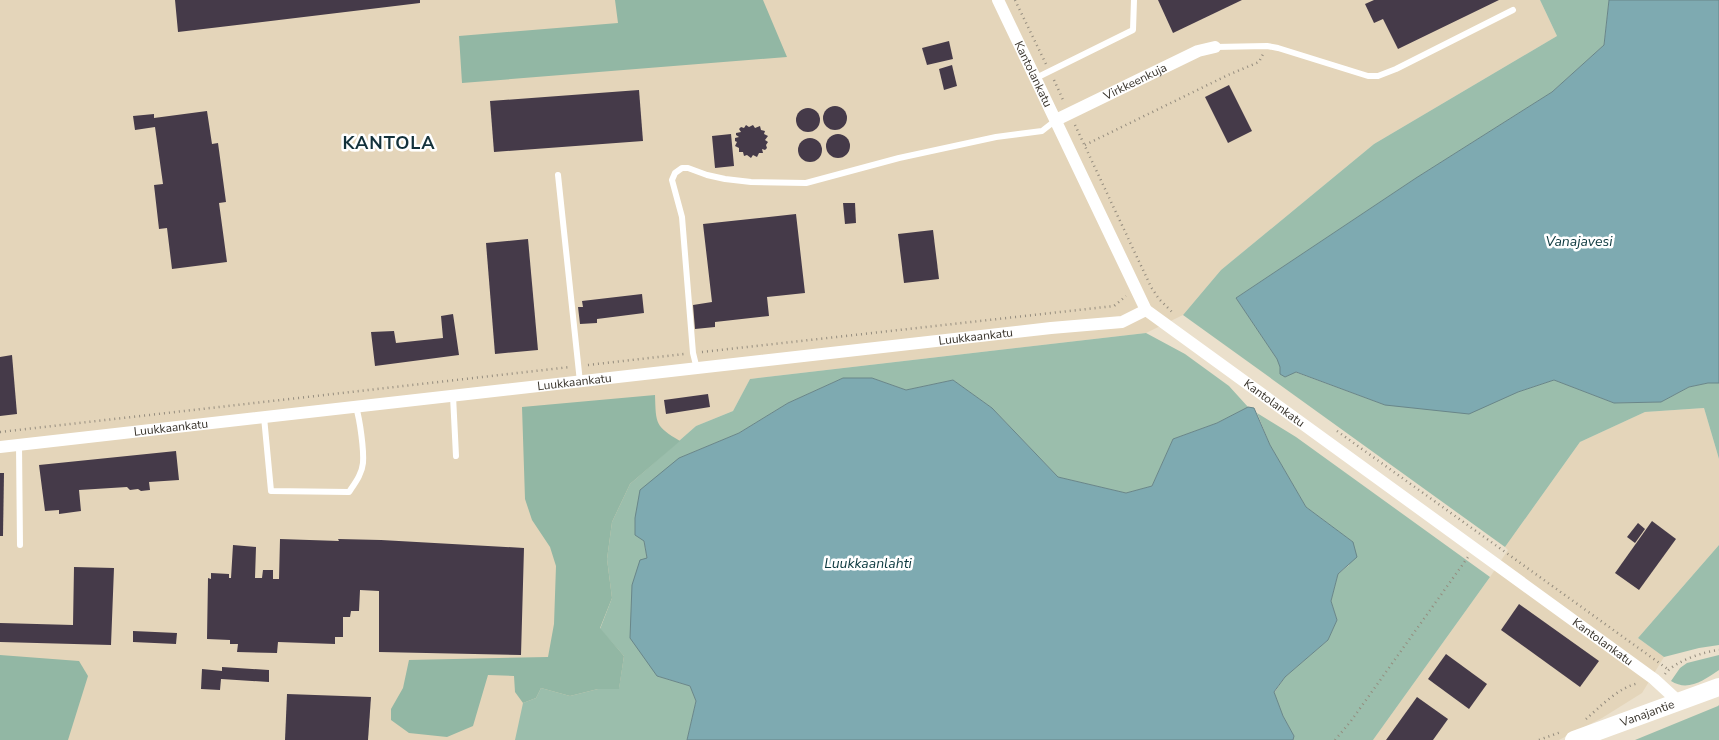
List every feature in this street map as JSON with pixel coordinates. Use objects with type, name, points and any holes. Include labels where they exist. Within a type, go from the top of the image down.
[{"type":"street","name":"Kantolankatu","points":[[998,0],[1146,310],[1654,679],[1679,702]]},
{"type":"street","name":"Virkkeenkuja","points":[[1056,120],[1198,51],[1215,47]]},
{"type":"street","name":"Luukkaankatu","points":[[0,447],[1051,328],[1122,322],[1146,310]]},
{"type":"street","name":"Vanajantie","points":[[1569,735],[1679,702],[1719,687]]},
{"type":"lane","points":[[1036,78],[1133,30],[1134,0]]},
{"type":"lane","points":[[1215,47],[1267,46],[1368,76],[1378,76],[1396,69],[1513,10]]},
{"type":"lane","points":[[697,369],[693,353],[682,216],[672,180],[675,173],[682,168],[725,179],[751,182],[806,183],[916,154],[996,137],[1042,131],[1056,120]]},
{"type":"lane","points":[[558,175],[580,382]]},
{"type":"lane","points":[[453,396],[456,456]]},
{"type":"lane","points":[[264,417],[271,491],[348,492],[357,481],[363,464],[359,419],[356,407]]},
{"type":"lane","points":[[19,445],[20,545]]},
{"type":"path","points":[[1015,0],[1152,287],[1175,315]]},
{"type":"path","points":[[1071,151],[1228,75],[1259,62],[1267,46]]},
{"type":"path","points":[[1333,429],[1668,670]]},
{"type":"path","points":[[1335,740],[1351,721],[1474,548]]},
{"type":"path","points":[[1586,719],[1606,701],[1632,684],[1654,679],[1664,675],[1668,670],[1692,657],[1719,650]]},
{"type":"path","points":[[1539,740],[1569,735]]},
{"type":"shaded area","points":[[0,0],[1540,0],[1557,36],[1374,144],[1221,270],[1183,315],[1146,333],[750,379],[733,411],[696,426],[630,484],[612,598],[600,629],[624,656],[670,740],[0,740]]},
{"type":"shaded area","points":[[1704,408],[1719,459],[1719,545],[1638,638],[1664,657],[1642,693],[1602,718],[1559,740],[1373,740],[1490,577],[1508,550],[1505,547],[1580,442],[1645,412]]},
{"type":"green space","points":[[615,0],[763,0],[787,57],[462,83],[459,36],[618,23]]},
{"type":"green space","points":[[1540,0],[1609,0],[1604,45],[1552,92],[1416,178],[1236,298],[1277,359],[1285,377],[1295,372],[1385,405],[1518,392],[1554,380],[1614,403],[1661,402],[1689,387],[1719,383],[1719,459],[1704,408],[1645,412],[1580,442],[1505,547],[1183,315],[1221,270],[1374,144],[1557,36]]},
{"type":"green space","points":[[1146,333],[1185,354],[1229,386],[1248,407],[1217,423],[1173,439],[1152,486],[1126,493],[1058,477],[992,408],[953,380],[906,390],[872,378],[843,378],[788,403],[739,433],[679,458],[644,541],[657,676],[690,686],[696,701],[687,740],[515,740],[523,703],[536,698],[541,688],[570,696],[598,689],[619,688],[624,656],[600,629],[612,598],[607,559],[612,522],[630,484],[696,426],[733,411],[750,379]]},
{"type":"green space","points":[[655,395],[658,423],[661,428],[680,441],[630,484],[612,522],[607,559],[612,598],[600,628],[624,656],[619,689],[598,689],[570,696],[541,688],[536,698],[523,703],[515,692],[514,676],[488,675],[473,726],[447,737],[409,733],[391,720],[391,709],[403,688],[409,660],[548,657],[554,624],[556,566],[550,547],[532,520],[525,499],[522,407]]},
{"type":"green space","points":[[1257,413],[1296,437],[1490,577],[1373,740],[1293,740],[1294,736],[1283,716],[1274,693],[1285,677],[1328,640],[1337,620],[1331,601],[1338,574],[1349,565],[1353,542],[1306,507],[1270,445]]},
{"type":"green space","points":[[1719,545],[1719,645],[1664,657],[1638,638]]},
{"type":"green space","points":[[0,655],[79,661],[88,676],[68,740],[0,740]]},
{"type":"green space","points":[[1719,655],[1719,670],[1702,681],[1684,685],[1671,681],[1680,668],[1687,663]]},
{"type":"green space","points":[[1718,706],[1719,740],[1635,740]]},
{"type":"water","name":"Vanajavesi","points":[[1609,0],[1719,0],[1719,383],[1689,387],[1661,402],[1614,403],[1554,380],[1518,392],[1469,414],[1385,405],[1296,372],[1285,377],[1280,374],[1277,359],[1236,298],[1416,178],[1552,92],[1604,45]]},
{"type":"water","name":"Luukkaanlahti","points":[[843,378],[872,378],[906,390],[953,380],[992,408],[1058,477],[1126,493],[1152,486],[1173,439],[1217,423],[1248,407],[1254,408],[1270,445],[1306,507],[1353,542],[1357,557],[1338,574],[1331,601],[1337,620],[1328,640],[1285,677],[1274,692],[1283,716],[1294,736],[1293,740],[687,740],[696,701],[690,686],[657,676],[630,638],[632,585],[640,560],[647,558],[644,541],[635,535],[635,518],[640,490],[679,458],[739,433],[788,403]]},
{"type":"building","points":[[175,0],[420,0],[420,3],[178,32]]},
{"type":"building","points":[[1158,0],[1242,0],[1173,33]]},
{"type":"building","points":[[1374,0],[1499,0],[1398,49],[1383,19],[1374,23],[1365,4]]},
{"type":"building","points":[[949,41],[953,59],[927,65],[922,48]]},
{"type":"building","points":[[952,65],[957,86],[944,90],[939,69]]},
{"type":"building","points":[[1229,85],[1252,131],[1228,143],[1205,97]]},
{"type":"building","points":[[639,90],[643,141],[494,152],[490,101]]},
{"type":"building","points":[[835,106],[843,110],[847,118],[843,126],[835,130],[827,126],[823,118],[827,110]]},
{"type":"building","points":[[808,108],[816,112],[820,120],[816,128],[808,132],[800,128],[796,120],[800,112]]},
{"type":"building","points":[[207,111],[212,144],[218,143],[226,202],[219,203],[227,262],[172,269],[167,228],[159,229],[154,185],[163,184],[155,127],[135,130],[133,116],[154,114],[154,118]]},
{"type":"building","points":[[746,125],[749,127],[753,125],[755,128],[760,126],[761,130],[765,131],[764,134],[768,136],[765,140],[768,142],[767,148],[765,150],[762,149],[763,153],[759,153],[757,157],[753,155],[751,158],[747,155],[744,156],[743,152],[739,152],[739,148],[735,146],[737,142],[735,138],[739,137],[736,133],[741,132],[739,129],[741,127],[744,128]]},
{"type":"building","points":[[731,134],[734,166],[715,168],[712,136]]},
{"type":"building","points":[[838,134],[846,138],[850,146],[846,154],[838,158],[830,154],[826,146],[830,138]]},
{"type":"building","points":[[810,138],[818,142],[822,150],[818,158],[810,162],[802,158],[798,150],[802,142]]},
{"type":"building","points":[[843,203],[855,203],[856,223],[845,224]]},
{"type":"building","points":[[796,214],[805,293],[767,297],[769,316],[715,322],[715,327],[695,329],[693,305],[712,302],[703,224]]},
{"type":"building","points":[[933,230],[939,279],[904,283],[898,234]]},
{"type":"building","points":[[528,239],[538,350],[495,354],[486,243]]},
{"type":"building","points":[[642,294],[644,313],[597,319],[597,323],[580,324],[578,307],[583,307],[582,301]]},
{"type":"building","points":[[453,314],[459,355],[375,366],[371,332],[394,331],[396,343],[443,338],[441,316]]},
{"type":"building","points":[[12,355],[17,414],[0,416],[0,357]]},
{"type":"building","points":[[708,394],[710,407],[666,414],[664,400]]},
{"type":"building","points":[[176,451],[179,480],[149,482],[150,490],[141,491],[138,489],[130,490],[127,487],[79,490],[81,511],[59,514],[59,510],[45,511],[39,465]]},
{"type":"building","points":[[0,473],[4,473],[3,536],[0,536]]},
{"type":"building","points":[[1652,521],[1676,539],[1639,590],[1615,573]]},
{"type":"building","points":[[1638,523],[1645,529],[1635,543],[1627,537]]},
{"type":"building","points":[[280,539],[381,540],[524,548],[521,655],[379,652],[379,591],[360,590],[359,611],[351,611],[350,617],[343,617],[343,637],[335,637],[335,644],[278,642],[277,653],[237,652],[238,644],[230,644],[230,640],[207,639],[208,578],[211,579],[211,573],[229,574],[229,578],[231,578],[233,545],[256,547],[255,578],[262,578],[263,570],[273,570],[273,579],[279,579]]},
{"type":"building","points":[[74,567],[114,568],[111,645],[0,642],[0,623],[73,625]]},
{"type":"building","points":[[1519,604],[1599,661],[1580,687],[1501,630]]},
{"type":"building","points":[[133,631],[177,633],[176,644],[133,642]]},
{"type":"building","points":[[1446,654],[1487,684],[1469,709],[1428,679]]},
{"type":"building","points":[[222,667],[269,670],[269,682],[221,679],[220,690],[201,689],[202,669],[222,671]]},
{"type":"building","points":[[287,694],[371,697],[368,740],[285,740]]},
{"type":"building","points":[[1417,697],[1448,719],[1433,740],[1386,740]]},
{"type":"district","name":"KANTOLA","points":[[389,143]]}]
